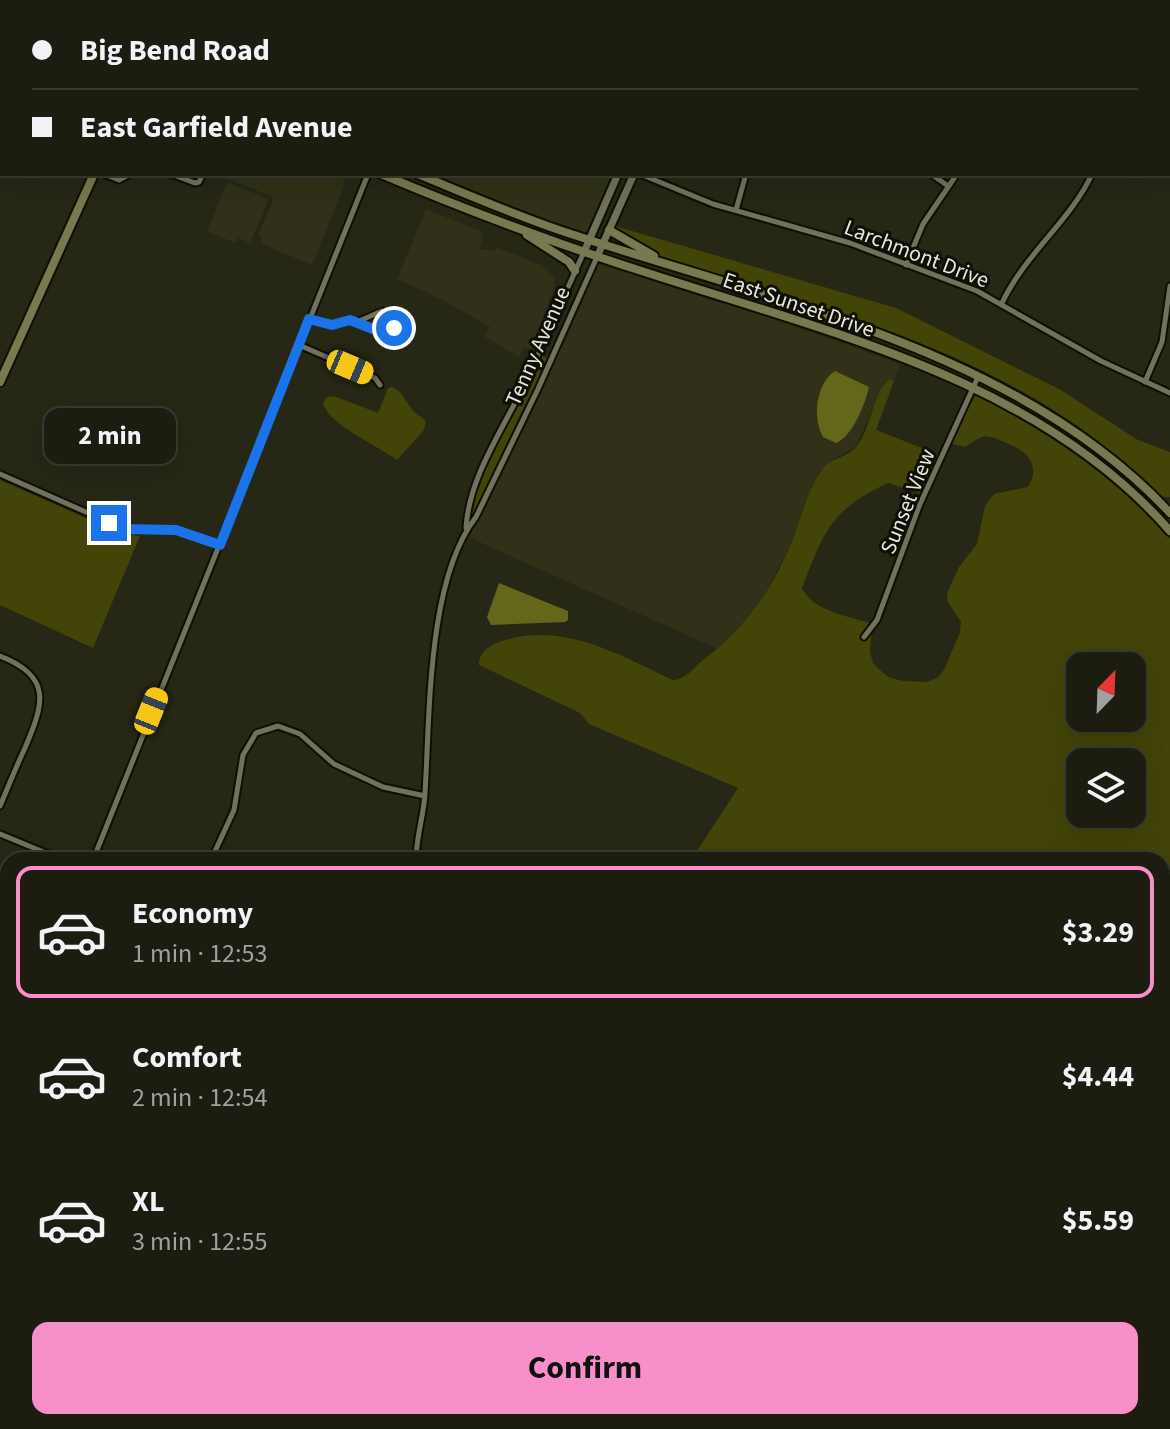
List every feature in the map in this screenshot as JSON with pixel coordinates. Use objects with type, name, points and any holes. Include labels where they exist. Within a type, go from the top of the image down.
[{"type":"main road","points":[[0,382],[93,176]]},
{"type":"main road","name":"East Sunset Drive","points":[[386,176],[519,230],[821,328],[973,388],[1011,406],[1073,444],[1125,486],[1170,531]]},
{"type":"main road","name":"East Sunset Drive","points":[[423,176],[589,240],[825,316],[979,376],[1022,398],[1086,438],[1169,510]]},
{"type":"main road","points":[[519,230],[569,262],[575,271]]},
{"type":"main road","points":[[609,230],[664,263]]},
{"type":"street","points":[[176,176],[195,183],[202,176]]},
{"type":"street","points":[[96,852],[367,176]]},
{"type":"street","name":"Tenny Avenue","points":[[417,852],[425,796],[439,623],[451,569],[466,529],[467,512],[617,176]]},
{"type":"street","name":"Tenny Avenue","points":[[466,529],[476,517],[551,360],[618,208],[636,176]]},
{"type":"street","name":"Larchmont Drive","points":[[642,176],[691,196],[841,240],[1002,303],[1101,361],[1170,393]]},
{"type":"street","points":[[736,210],[745,176]]},
{"type":"street","points":[[934,176],[948,186]]},
{"type":"street","points":[[906,265],[923,224],[956,176]]},
{"type":"street","points":[[1002,303],[1024,266],[1084,190],[1091,176]]},
{"type":"street","points":[[605,202],[618,208]]},
{"type":"street","points":[[1145,382],[1162,342],[1170,286]]},
{"type":"street","points":[[309,319],[332,325],[347,320],[383,333],[392,330],[395,325],[392,317],[382,311],[357,322]]},
{"type":"street","points":[[821,328],[825,316]]},
{"type":"street","points":[[299,345],[371,376],[380,385]]},
{"type":"street","points":[[538,354],[551,360]]},
{"type":"street","name":"Sunset View","points":[[864,637],[877,620],[920,504],[979,376]]},
{"type":"street","points":[[499,436],[512,441]]},
{"type":"street","points":[[0,474],[122,528],[176,530],[220,545]]},
{"type":"street","points":[[1158,518],[1169,510]]},
{"type":"street","points":[[0,656],[23,668],[32,677],[41,705],[0,806]]},
{"type":"street","points":[[215,852],[234,810],[243,755],[256,733],[278,726],[300,734],[334,764],[383,787],[425,796]]},
{"type":"street","points":[[0,834],[44,852]]},
{"type":"shaded area","points":[[220,176],[343,176],[344,186],[312,265],[260,243],[262,238],[258,236],[273,200],[271,196]]},
{"type":"shaded area","points":[[434,176],[613,176],[589,230],[583,233]]},
{"type":"shaded area","points":[[227,182],[269,199],[250,243],[238,238],[235,243],[207,231]]},
{"type":"shaded area","points":[[426,209],[481,231],[480,249],[494,251],[496,247],[541,265],[553,276],[555,284],[531,350],[524,347],[519,357],[485,337],[490,327],[441,299],[397,279]]},
{"type":"shaded area","points":[[615,226],[896,308],[1061,390],[1136,439],[1170,452],[1170,497],[1163,497],[1099,442],[1058,413],[964,362],[814,304],[660,256],[615,230]]},
{"type":"shaded area","points":[[596,258],[660,283],[778,320],[900,364],[894,381],[892,379],[884,384],[880,391],[856,447],[832,460],[819,473],[790,546],[759,605],[737,633],[718,649],[468,537]]},
{"type":"shaded area","points":[[538,354],[551,360],[477,519],[466,529],[475,487],[484,464]]},
{"type":"shaded area","points":[[835,371],[869,387],[853,427],[836,443],[823,437],[817,411],[820,392]]},
{"type":"shaded area","points":[[889,379],[894,381],[876,430],[940,455],[922,494],[888,483],[841,513],[824,537],[802,588],[807,596],[823,607],[872,624],[870,652],[873,663],[890,678],[927,682],[937,678],[944,670],[961,622],[948,602],[947,593],[959,567],[977,544],[985,506],[994,494],[1028,487],[1032,479],[1030,460],[1007,443],[985,437],[965,447],[953,444],[951,440],[975,396],[1001,406],[1075,452],[1116,484],[1170,539],[1170,852],[696,852],[738,788],[589,724],[580,713],[479,665],[483,652],[498,643],[525,636],[547,635],[612,651],[673,680],[686,675],[744,623],[775,578],[817,478],[826,466],[857,446],[875,403]]},
{"type":"shaded area","points":[[392,387],[426,421],[424,430],[397,460],[344,427],[323,403],[327,397],[334,396],[378,413],[388,388]]},
{"type":"shaded area","points":[[0,480],[121,533],[140,536],[93,648],[0,605]]},
{"type":"shaded area","points":[[499,583],[568,611],[568,620],[491,625],[487,617]]},
{"type":"route","points":[[109,523],[126,529],[176,530],[220,545],[309,319],[332,325],[350,320],[387,334],[394,328]]}]
